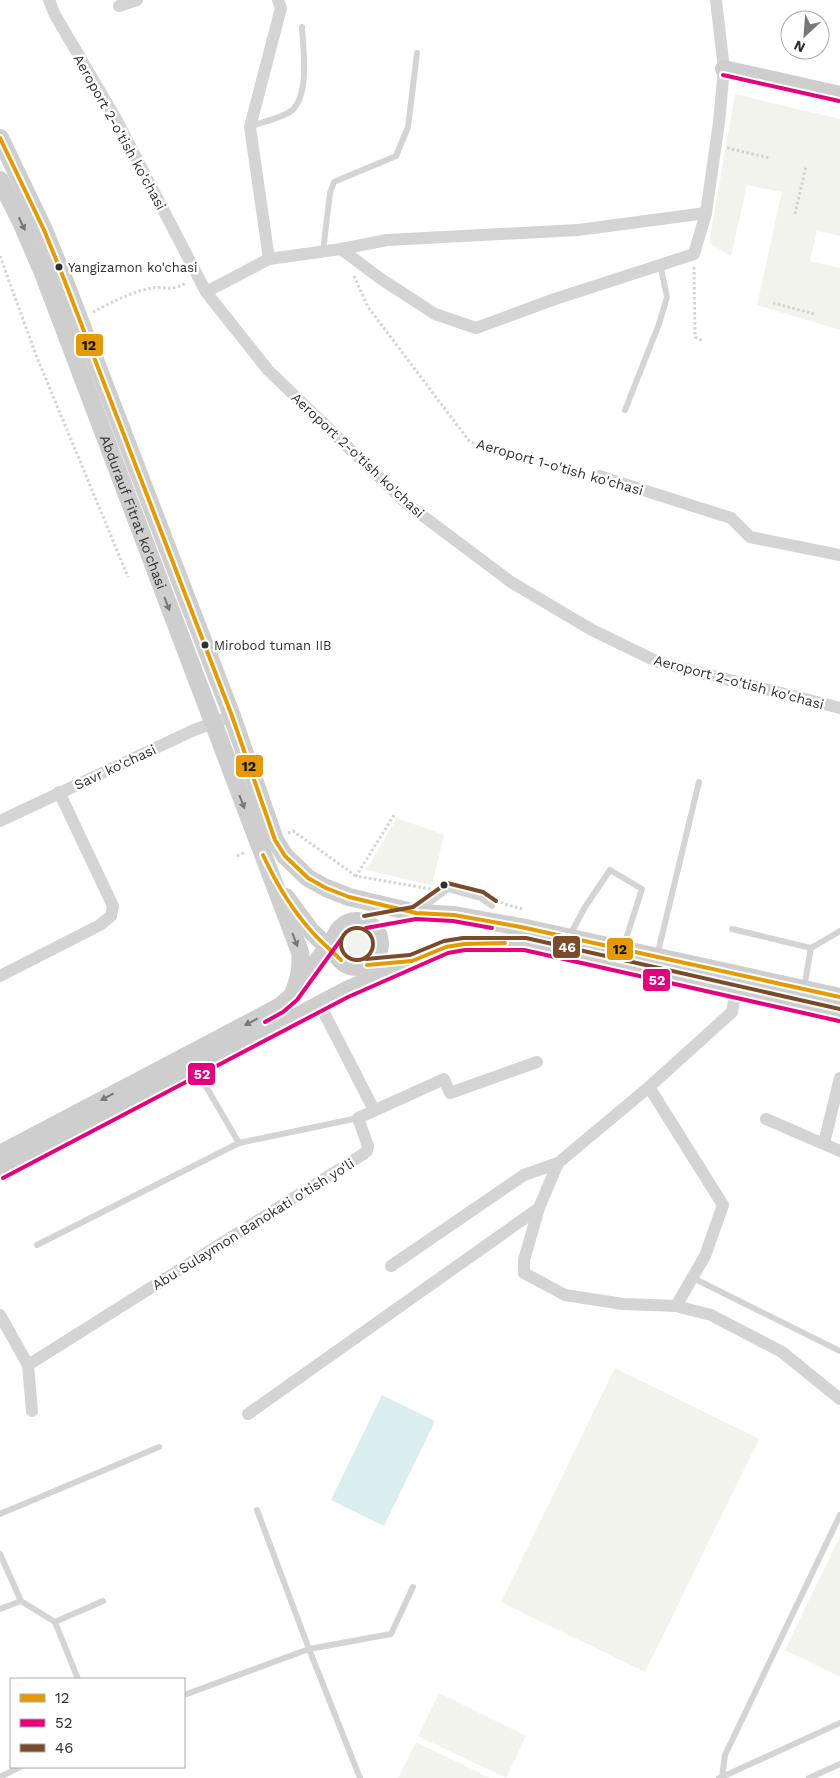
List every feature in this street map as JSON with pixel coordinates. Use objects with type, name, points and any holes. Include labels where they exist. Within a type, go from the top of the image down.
[{"type":"main road","points":[[724,69],[840,95]]},
{"type":"main road","name":"Abdurauf Fitrat ko'chasi","points":[[0,138],[44,230],[79,318],[232,716],[275,840],[285,856],[300,871],[317,883],[336,892]]},
{"type":"main road","name":"Abdurauf Fitrat ko'chasi","points":[[0,180],[43,273],[300,952],[300,974],[292,996]]},
{"type":"main road","name":"Abdurauf Fitrat ko'chasi","points":[[259,846],[281,890],[295,912],[311,931],[332,940],[341,960],[353,966],[367,965]]},
{"type":"main road","points":[[336,892],[416,913],[454,915],[521,926],[840,997]]},
{"type":"main road","points":[[336,892],[355,909],[365,922],[376,930],[380,943],[377,956],[345,992]]},
{"type":"main road","points":[[0,1154],[279,1007],[292,996],[340,928],[352,922],[365,922],[416,913]]},
{"type":"main road","points":[[0,1172],[345,992],[446,947],[464,944],[525,944],[840,1015]]},
{"type":"main road","points":[[367,965],[412,961]]},
{"type":"street","name":"Aeroport 2-o'tish ko'chasi","points":[[49,0],[55,15],[115,117],[206,292],[268,370],[407,504],[510,582],[592,630],[658,662],[840,708]]},
{"type":"street","points":[[119,6],[137,0]]},
{"type":"street","points":[[269,258],[250,127],[281,8],[278,0]]},
{"type":"street","points":[[342,249],[382,279],[435,314],[476,328],[555,299],[694,254],[706,213],[716,146],[724,69],[716,0]]},
{"type":"street","points":[[206,292],[269,258],[342,249],[387,240],[578,230],[706,213]]},
{"type":"street","name":"Aeroport 1-o'tish ko'chasi","points":[[598,476],[731,518],[750,537],[840,555]]},
{"type":"street","name":"Savr ko'chasi","points":[[0,821],[194,730],[232,716]]},
{"type":"street","points":[[0,976],[100,925],[111,916],[113,906],[59,792]]},
{"type":"street","points":[[390,1266],[524,1175],[558,1162],[649,1087],[732,1012],[739,975]]},
{"type":"street","points":[[320,1005],[374,1110]]},
{"type":"street","points":[[358,1118],[444,1079],[450,1092],[537,1062]]},
{"type":"street","points":[[824,1143],[840,1078]]},
{"type":"street","points":[[649,1087],[723,1206],[705,1256],[676,1306]]},
{"type":"street","name":"Abu Sulaymon Banokati o'tish yo'li","points":[[28,1365],[362,1155],[367,1151],[368,1146],[358,1118]]},
{"type":"street","points":[[766,1119],[840,1151]]},
{"type":"street","points":[[558,1162],[539,1208],[524,1260],[524,1273],[564,1295],[623,1304],[676,1306],[711,1315],[782,1352],[840,1399]]},
{"type":"street","points":[[248,1414],[539,1208]]},
{"type":"street","points":[[0,1315],[28,1365],[32,1411]]},
{"type":"lane","points":[[250,127],[290,113],[298,104],[304,84],[302,27]]},
{"type":"lane","points":[[323,251],[330,193],[334,182],[396,156],[408,127],[417,53]]},
{"type":"lane","points":[[625,410],[659,324],[667,297],[660,264]]},
{"type":"lane","points":[[657,957],[699,782]]},
{"type":"lane","points":[[569,937],[585,907],[610,870],[642,889],[622,949]]},
{"type":"lane","points":[[416,913],[448,889],[481,898],[492,906]]},
{"type":"lane","points":[[732,929],[811,948],[840,931]]},
{"type":"lane","points":[[804,989],[811,948]]},
{"type":"lane","points":[[197,1070],[239,1143]]},
{"type":"lane","points":[[37,1245],[239,1143],[358,1118]]},
{"type":"lane","points":[[693,1278],[840,1350]]},
{"type":"lane","points":[[0,1514],[159,1448]]},
{"type":"lane","points":[[257,1510],[360,1778]]},
{"type":"lane","points":[[720,1777],[725,1755],[840,1515]]},
{"type":"lane","points":[[0,1554],[21,1601],[55,1622],[78,1678]]},
{"type":"lane","points":[[185,1695],[309,1649],[391,1634],[413,1587]]},
{"type":"lane","points":[[55,1622],[103,1600]]},
{"type":"lane","points":[[0,1610],[21,1601]]},
{"type":"lane","points":[[720,1777],[840,1723]]},
{"type":"lane","points":[[809,1778],[840,1764]]},
{"type":"lane","points":[[0,1777],[18,1768]]},
{"type":"path","points":[[716,146],[770,158]]},
{"type":"path","points":[[794,214],[806,166]]},
{"type":"path","points":[[694,254],[695,337],[704,341]]},
{"type":"path","points":[[0,256],[36,355],[128,577]]},
{"type":"path","name":"Aeroport 1-o'tish ko'chasi","points":[[353,274],[368,307],[470,442],[598,476]]},
{"type":"path","points":[[79,318],[120,299],[152,288],[169,289],[182,286],[198,277]]},
{"type":"path","points":[[773,303],[815,314]]},
{"type":"path","points":[[293,831],[356,876]]},
{"type":"shaded area","points":[[735,94],[840,119],[840,236],[817,231],[810,261],[840,268],[840,330],[757,305],[782,192],[747,185],[731,256],[709,243]]},
{"type":"shaded area","points":[[397,818],[444,835],[432,885],[366,870]]},
{"type":"shaded area","points":[[359,931],[368,935],[372,944],[368,953],[359,957],[350,953],[346,944],[350,935]]},
{"type":"shaded area","points":[[615,1368],[759,1439],[645,1672],[501,1602]]},
{"type":"shaded area","points":[[382,1395],[435,1421],[384,1526],[331,1500]]},
{"type":"shaded area","points":[[840,1536],[840,1677],[785,1650]]},
{"type":"shaded area","points":[[439,1693],[526,1736],[506,1778],[418,1736]]},
{"type":"shaded area","points":[[416,1742],[490,1778],[398,1778]]},
{"type":"transit line","name":"52","points":[[723,75],[839,101]]},
{"type":"transit line","name":"12","points":[[0,138],[44,230],[62,274],[232,716],[275,840],[285,856],[308,878],[326,888],[349,897],[416,913],[454,915],[521,927],[840,997]]},
{"type":"transit line","name":"12","points":[[263,855],[291,906],[316,937],[341,960]]},
{"type":"transit line","name":"46","points":[[364,916],[413,907],[447,883],[483,892],[496,901]]},
{"type":"transit line","name":"52","points":[[366,928],[416,919],[453,921],[492,928]]},
{"type":"transit line","name":"46","points":[[357,928],[369,932],[373,944],[369,956],[357,960],[345,956],[341,944],[345,932],[357,928]]},
{"type":"transit line","name":"52","points":[[265,1022],[283,1012],[297,1000],[342,938]]},
{"type":"transit line","name":"46","points":[[366,959],[410,955],[444,941],[463,938],[526,938],[840,1009]]},
{"type":"transit line","name":"12","points":[[367,965],[412,961],[446,947],[464,944],[505,943]]},
{"type":"transit line","name":"52","points":[[3,1178],[348,997],[448,953],[465,950],[524,950],[839,1021]]},
{"type":"place","name":"Yangizamon ko'chasi","points":[[59,267]]},
{"type":"place","name":"Mirobod tuman IIB","points":[[205,645]]}]
